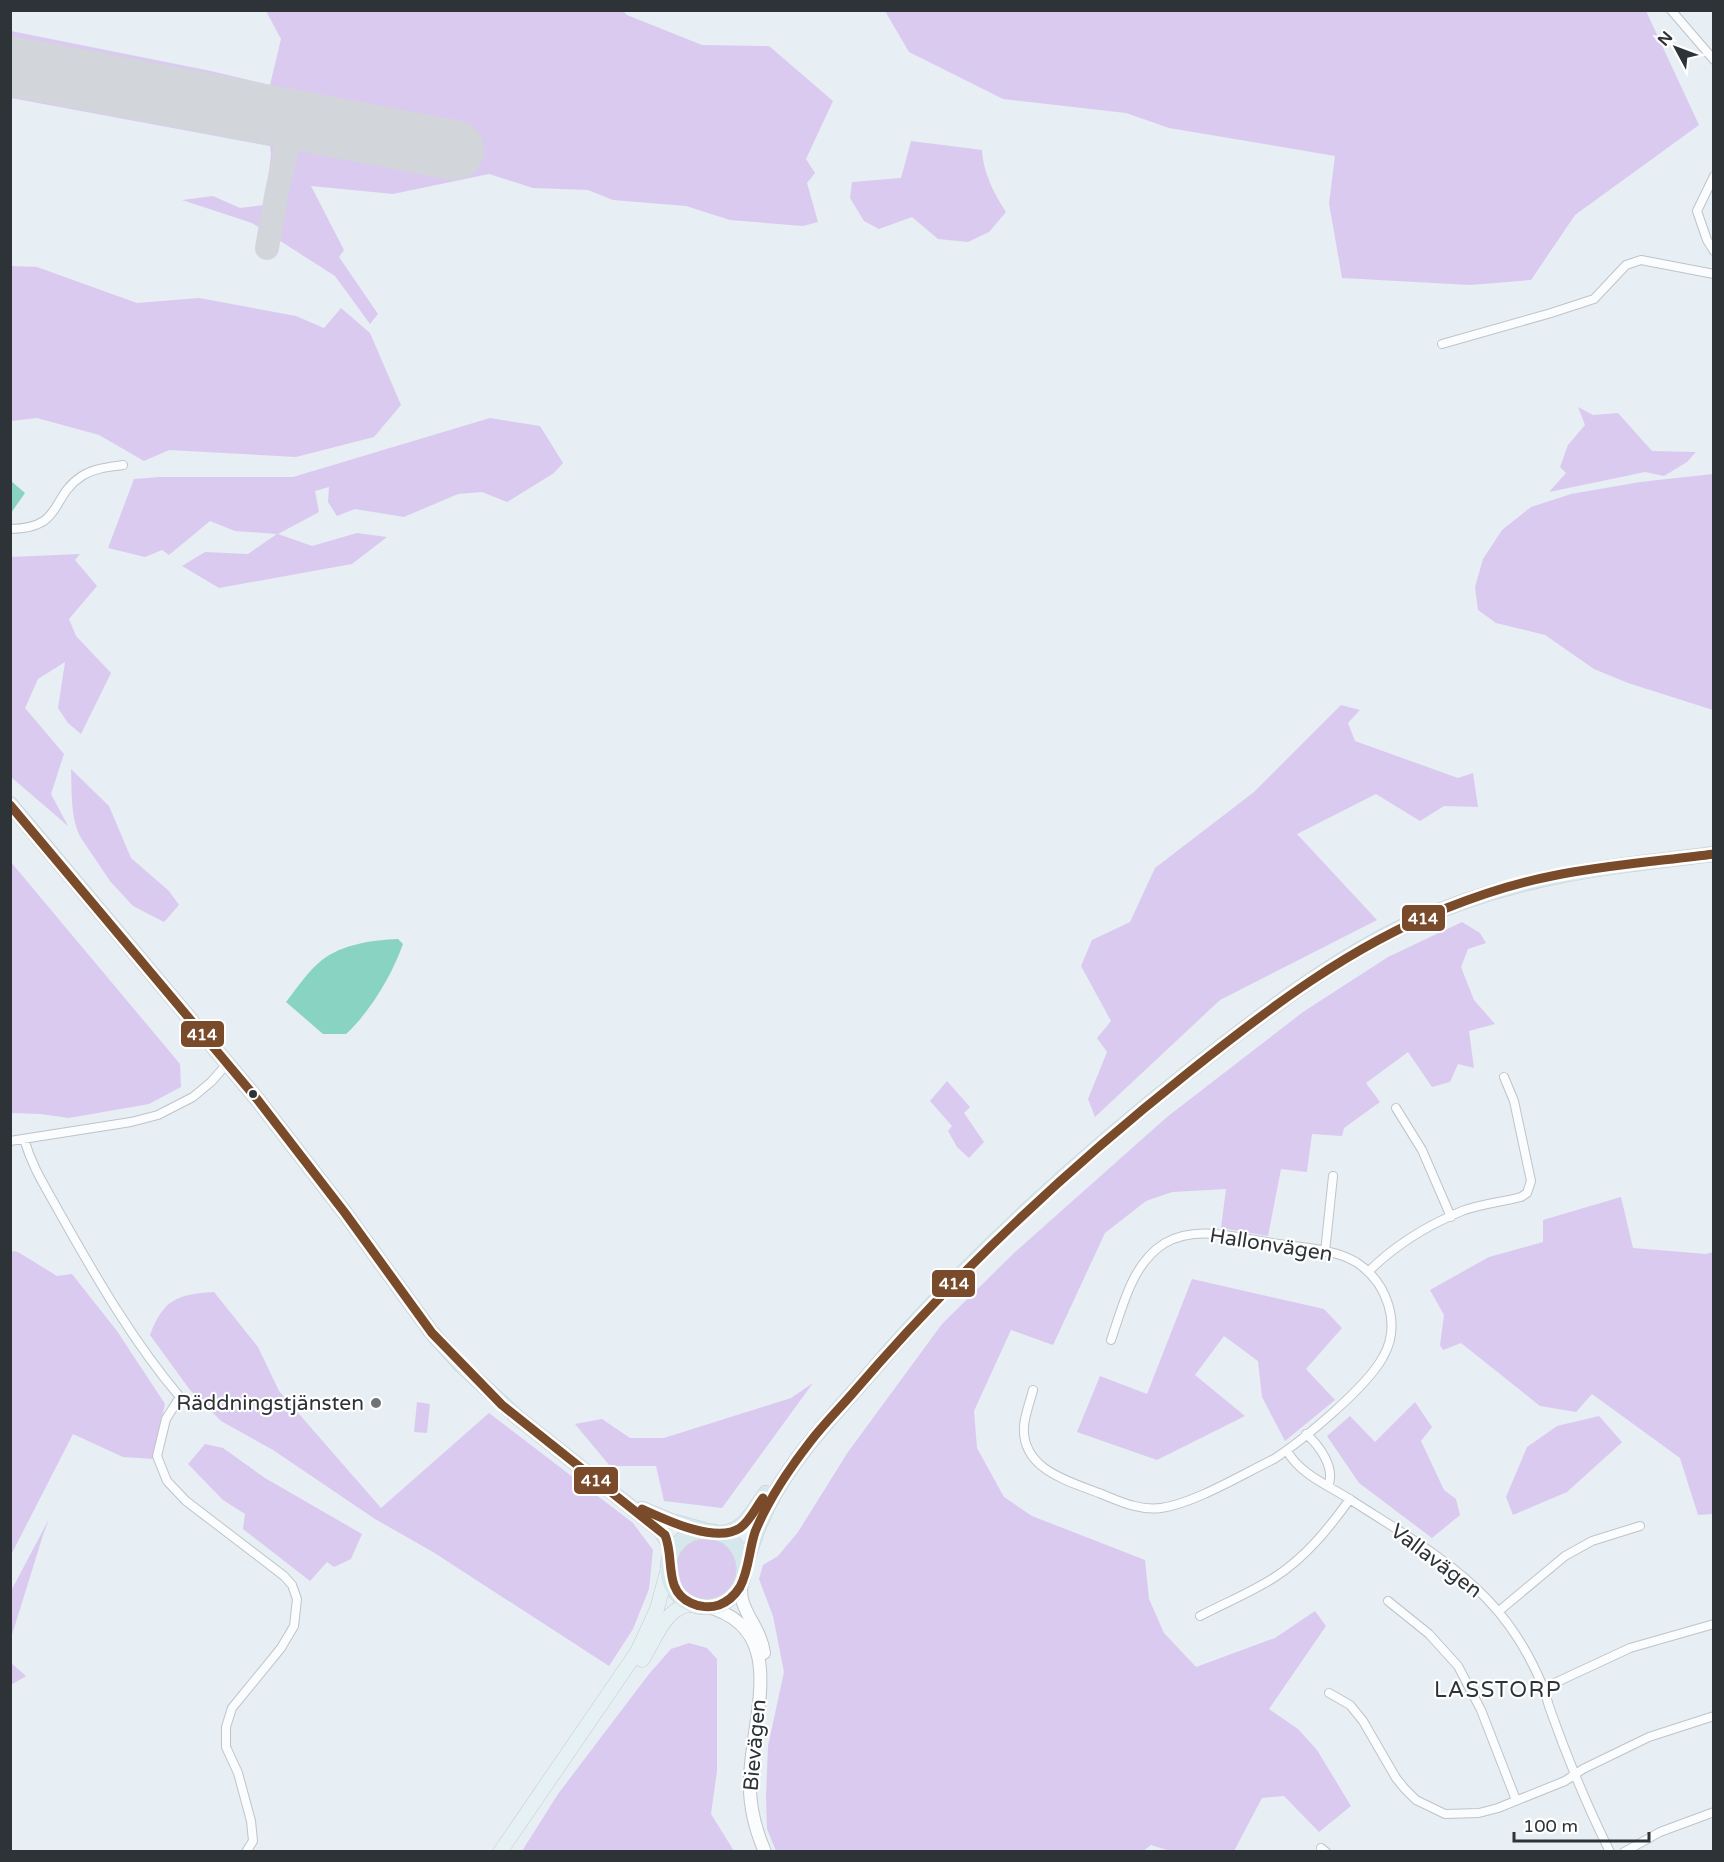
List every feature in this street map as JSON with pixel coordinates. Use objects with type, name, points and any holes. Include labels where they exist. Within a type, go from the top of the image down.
[{"type":"highway","points":[[10,804],[227,1064],[311,1169],[432,1333],[502,1405],[665,1534],[670,1546],[670,1578],[675,1590],[685,1600],[700,1606],[715,1606],[736,1593],[743,1579],[754,1536],[773,1495],[802,1453],[905,1331],[982,1253],[1042,1197],[1140,1111],[1244,1029],[1306,984],[1363,948],[1406,925],[1443,909],[1513,885],[1598,868],[1711,854]]},
{"type":"highway","points":[[670,1561],[676,1546],[686,1537],[698,1532],[732,1532],[743,1525],[790,1461],[802,1453]]},
{"type":"highway","points":[[620,1499],[670,1521],[714,1532],[730,1539],[738,1549],[744,1563],[743,1579]]},
{"type":"main road","points":[[500,1851],[637,1652],[657,1609],[670,1561]]},
{"type":"main road","points":[[509,1851],[640,1663],[666,1619],[679,1607],[690,1604],[700,1606]]},
{"type":"street","points":[[1671,10],[1713,60]]},
{"type":"street","points":[[1713,176],[1697,211],[1713,251]]},
{"type":"street","points":[[1442,344],[1594,299],[1626,265],[1641,260],[1713,274]]},
{"type":"street","points":[[10,529],[25,529],[40,524],[48,518],[74,482],[82,476],[91,471],[123,465]]},
{"type":"street","points":[[10,1141],[131,1122],[158,1115],[193,1097],[227,1064]]},
{"type":"street","points":[[1368,1272],[1407,1240],[1451,1216],[1526,1194],[1531,1181],[1514,1101],[1504,1077]]},
{"type":"street","points":[[1396,1108],[1422,1150],[1451,1216]]},
{"type":"street","points":[[24,1139],[36,1172],[96,1276],[164,1378],[180,1397],[166,1419],[157,1456],[167,1481],[186,1501],[284,1576],[295,1592],[297,1608],[291,1632],[232,1708],[226,1727],[226,1747],[237,1773],[251,1821],[253,1841],[246,1851]]},
{"type":"street","points":[[1325,1252],[1333,1176]]},
{"type":"street","name":"Hallonvägen","points":[[1033,1390],[1024,1427],[1026,1441],[1031,1454],[1047,1472],[1136,1507],[1162,1508],[1187,1501],[1274,1459],[1287,1450],[1367,1378],[1383,1358],[1389,1346],[1391,1320],[1384,1294],[1368,1272],[1354,1261],[1325,1252],[1200,1233],[1176,1238],[1152,1253],[1137,1273],[1111,1340]]},
{"type":"street","points":[[1306,1434],[1316,1442],[1322,1453],[1330,1474],[1329,1486]]},
{"type":"street","name":"Vallavägen","points":[[1287,1450],[1295,1463],[1453,1569],[1472,1584],[1498,1611],[1525,1649],[1544,1688],[1576,1774],[1610,1851]]},
{"type":"street","points":[[1200,1616],[1256,1588],[1292,1564],[1320,1538],[1350,1499]]},
{"type":"street","points":[[1498,1611],[1565,1556],[1592,1541],[1640,1526]]},
{"type":"street","name":"Bievägen","points":[[743,1579],[740,1593],[742,1603],[757,1628],[763,1644],[764,1661],[750,1780],[753,1814],[765,1851]]},
{"type":"street","points":[[1388,1601],[1429,1634],[1458,1666],[1481,1710],[1516,1800]]},
{"type":"street","name":"Bievägen","points":[[700,1606],[726,1614],[744,1628],[757,1648],[762,1672]]},
{"type":"street","points":[[1544,1688],[1630,1648],[1713,1624]]},
{"type":"street","points":[[1329,1693],[1350,1705],[1363,1721],[1396,1778],[1416,1800],[1444,1814],[1461,1815],[1488,1810],[1516,1800],[1565,1781],[1649,1737],[1713,1716]]},
{"type":"street","points":[[1624,1851],[1660,1832],[1713,1812]]},
{"type":"shaded area","points":[[266,11],[623,11],[627,15],[702,45],[769,46],[833,101],[806,159],[815,173],[807,183],[818,222],[803,226],[730,220],[686,206],[613,200],[588,190],[533,188],[489,174],[393,194],[311,186],[344,250],[339,257],[378,314],[370,324],[335,276],[252,223],[182,200],[213,196],[240,208],[265,205],[270,146],[11,98],[11,31],[270,85],[281,39]]},
{"type":"shaded area","points":[[885,11],[1646,11],[1699,125],[1575,215],[1531,280],[1470,285],[1342,278],[1329,203],[1335,156],[1169,128],[1126,113],[1003,99],[909,52]]},
{"type":"shaded area","points":[[911,141],[982,150],[984,166],[990,182],[1006,212],[989,232],[968,242],[938,239],[912,217],[879,229],[864,221],[850,198],[852,182],[901,178]]},
{"type":"shaded area","points":[[10,266],[37,267],[137,303],[199,298],[296,316],[324,328],[341,308],[370,333],[401,405],[374,437],[296,457],[169,450],[144,461],[99,435],[37,418],[11,421]]},
{"type":"shaded area","points":[[1578,407],[1593,415],[1618,413],[1652,451],[1696,452],[1687,462],[1664,476],[1645,472],[1549,492],[1566,473],[1560,467],[1568,445],[1585,425]]},
{"type":"shaded area","points":[[490,418],[540,426],[563,463],[554,473],[507,502],[482,492],[458,494],[404,517],[355,509],[337,516],[328,502],[329,487],[315,491],[319,512],[278,534],[312,546],[357,533],[387,537],[352,564],[219,588],[182,566],[205,552],[248,554],[277,534],[235,531],[210,521],[169,555],[162,550],[145,557],[108,548],[134,479],[293,477]]},
{"type":"shaded area","points":[[1713,474],[1713,710],[1628,683],[1594,669],[1545,635],[1496,623],[1478,610],[1475,587],[1483,559],[1502,530],[1531,507],[1571,494],[1640,482]]},
{"type":"shaded area","points":[[11,481],[25,493],[11,513]]},
{"type":"shaded area","points":[[80,554],[75,560],[97,586],[69,619],[76,636],[111,673],[81,734],[68,723],[58,708],[65,662],[38,679],[25,708],[64,754],[51,794],[68,826],[11,777],[10,557]]},
{"type":"shaded area","points":[[1341,705],[1360,710],[1348,723],[1355,741],[1458,778],[1473,773],[1478,807],[1444,806],[1420,821],[1376,794],[1297,834],[1377,920],[1220,1000],[1095,1117],[1088,1099],[1107,1052],[1097,1038],[1111,1021],[1081,966],[1092,940],[1130,922],[1155,868],[1254,792]]},
{"type":"shaded area","points":[[71,769],[109,806],[131,858],[169,891],[179,905],[164,922],[133,906],[110,881],[81,838],[73,813]]},
{"type":"shaded area","points":[[10,861],[180,1064],[181,1087],[149,1104],[69,1118],[11,1113]]},
{"type":"shaded area","points":[[1462,922],[1480,933],[1486,943],[1468,949],[1461,967],[1474,1000],[1495,1024],[1469,1031],[1474,1068],[1458,1064],[1450,1082],[1432,1087],[1408,1052],[1366,1083],[1380,1102],[1344,1128],[1342,1136],[1312,1134],[1307,1172],[1281,1169],[1268,1236],[1221,1228],[1226,1189],[1172,1192],[1146,1201],[1105,1233],[1053,1345],[1011,1330],[974,1411],[977,1448],[1004,1497],[1032,1516],[1145,1560],[1149,1599],[1164,1633],[1196,1667],[1275,1638],[1315,1611],[1326,1626],[1269,1709],[1298,1729],[1317,1750],[1351,1806],[1319,1832],[1284,1796],[1262,1798],[1234,1851],[1170,1851],[1151,1845],[1142,1852],[776,1851],[767,1829],[768,1746],[784,1672],[773,1616],[759,1579],[763,1565],[778,1556],[798,1532],[848,1452],[942,1324],[1013,1254],[1167,1117],[1303,1012],[1388,957]]},
{"type":"shaded area","points":[[398,939],[403,944],[393,968],[372,1004],[346,1034],[323,1034],[286,1002],[312,969],[330,955],[358,944]]},
{"type":"shaded area","points":[[947,1081],[970,1107],[964,1113],[984,1142],[969,1158],[957,1147],[948,1131],[952,1126],[930,1101]]},
{"type":"shaded area","points":[[1621,1197],[1633,1248],[1706,1254],[1713,1252],[1713,1514],[1698,1515],[1680,1458],[1592,1394],[1576,1412],[1540,1406],[1461,1343],[1443,1350],[1440,1345],[1444,1315],[1430,1290],[1489,1257],[1543,1242],[1543,1220]]},
{"type":"shaded area","points":[[11,1251],[18,1252],[57,1276],[72,1274],[117,1331],[165,1404],[153,1459],[123,1457],[73,1434],[11,1555]]},
{"type":"shaded area","points":[[1192,1279],[1324,1309],[1342,1328],[1306,1369],[1335,1400],[1285,1441],[1262,1397],[1258,1361],[1224,1336],[1195,1375],[1245,1416],[1157,1460],[1077,1432],[1100,1376],[1147,1394]]},
{"type":"shaded area","points":[[214,1292],[258,1347],[279,1391],[381,1508],[489,1413],[633,1523],[653,1550],[649,1589],[633,1629],[609,1666],[433,1552],[375,1519],[273,1450],[221,1421],[190,1390],[150,1335],[160,1314],[173,1301],[190,1295]]},
{"type":"shaded area","points":[[813,1383],[722,1508],[664,1501],[656,1466],[610,1466],[575,1424],[602,1419],[630,1438],[664,1438],[791,1398]]},
{"type":"shaded area","points":[[417,1402],[430,1404],[427,1433],[414,1432]]},
{"type":"shaded area","points":[[1415,1402],[1432,1427],[1421,1441],[1444,1490],[1456,1499],[1460,1515],[1432,1538],[1359,1483],[1327,1436],[1350,1416],[1375,1442]]},
{"type":"shaded area","points":[[1599,1416],[1622,1442],[1567,1492],[1513,1515],[1506,1497],[1527,1447],[1557,1426]]},
{"type":"shaded area","points":[[205,1444],[223,1448],[265,1478],[362,1534],[351,1559],[334,1567],[327,1562],[310,1581],[243,1529],[245,1514],[223,1500],[188,1464]]},
{"type":"shaded area","points":[[49,1519],[43,1535],[11,1638],[11,1591]]},
{"type":"shaded area","points":[[706,1539],[723,1544],[731,1552],[736,1569],[731,1586],[723,1594],[706,1599],[689,1594],[681,1586],[676,1569],[681,1552],[689,1544]]},
{"type":"shaded area","points":[[689,1643],[707,1648],[717,1659],[717,1771],[711,1814],[734,1851],[522,1851],[558,1794],[649,1674],[671,1649]]},
{"type":"shaded area","points":[[11,1663],[26,1676],[10,1685]]},
{"type":"taxiway","points":[[267,248],[287,147]]},
{"type":"runway","points":[[10,66],[454,150]]},
{"type":"transit line","name":"414","points":[[10,805],[257,1099],[345,1213],[432,1333],[502,1405],[665,1535],[671,1573],[677,1590],[691,1603],[708,1607],[725,1602],[740,1587],[755,1532],[780,1485],[802,1452],[825,1424],[891,1350],[971,1265],[1056,1185],[1099,1146],[1249,1025],[1310,981],[1375,942],[1409,924],[1471,899],[1525,882],[1572,872],[1714,854]]},
{"type":"transit line","name":"414","points":[[642,1509],[691,1529],[705,1532],[730,1532],[744,1525],[763,1498]]},
{"type":"place","name":"Räddningstjänsten","points":[[376,1403]]},
{"type":"district","name":"LASSTORP","points":[[1498,1690]]}]
